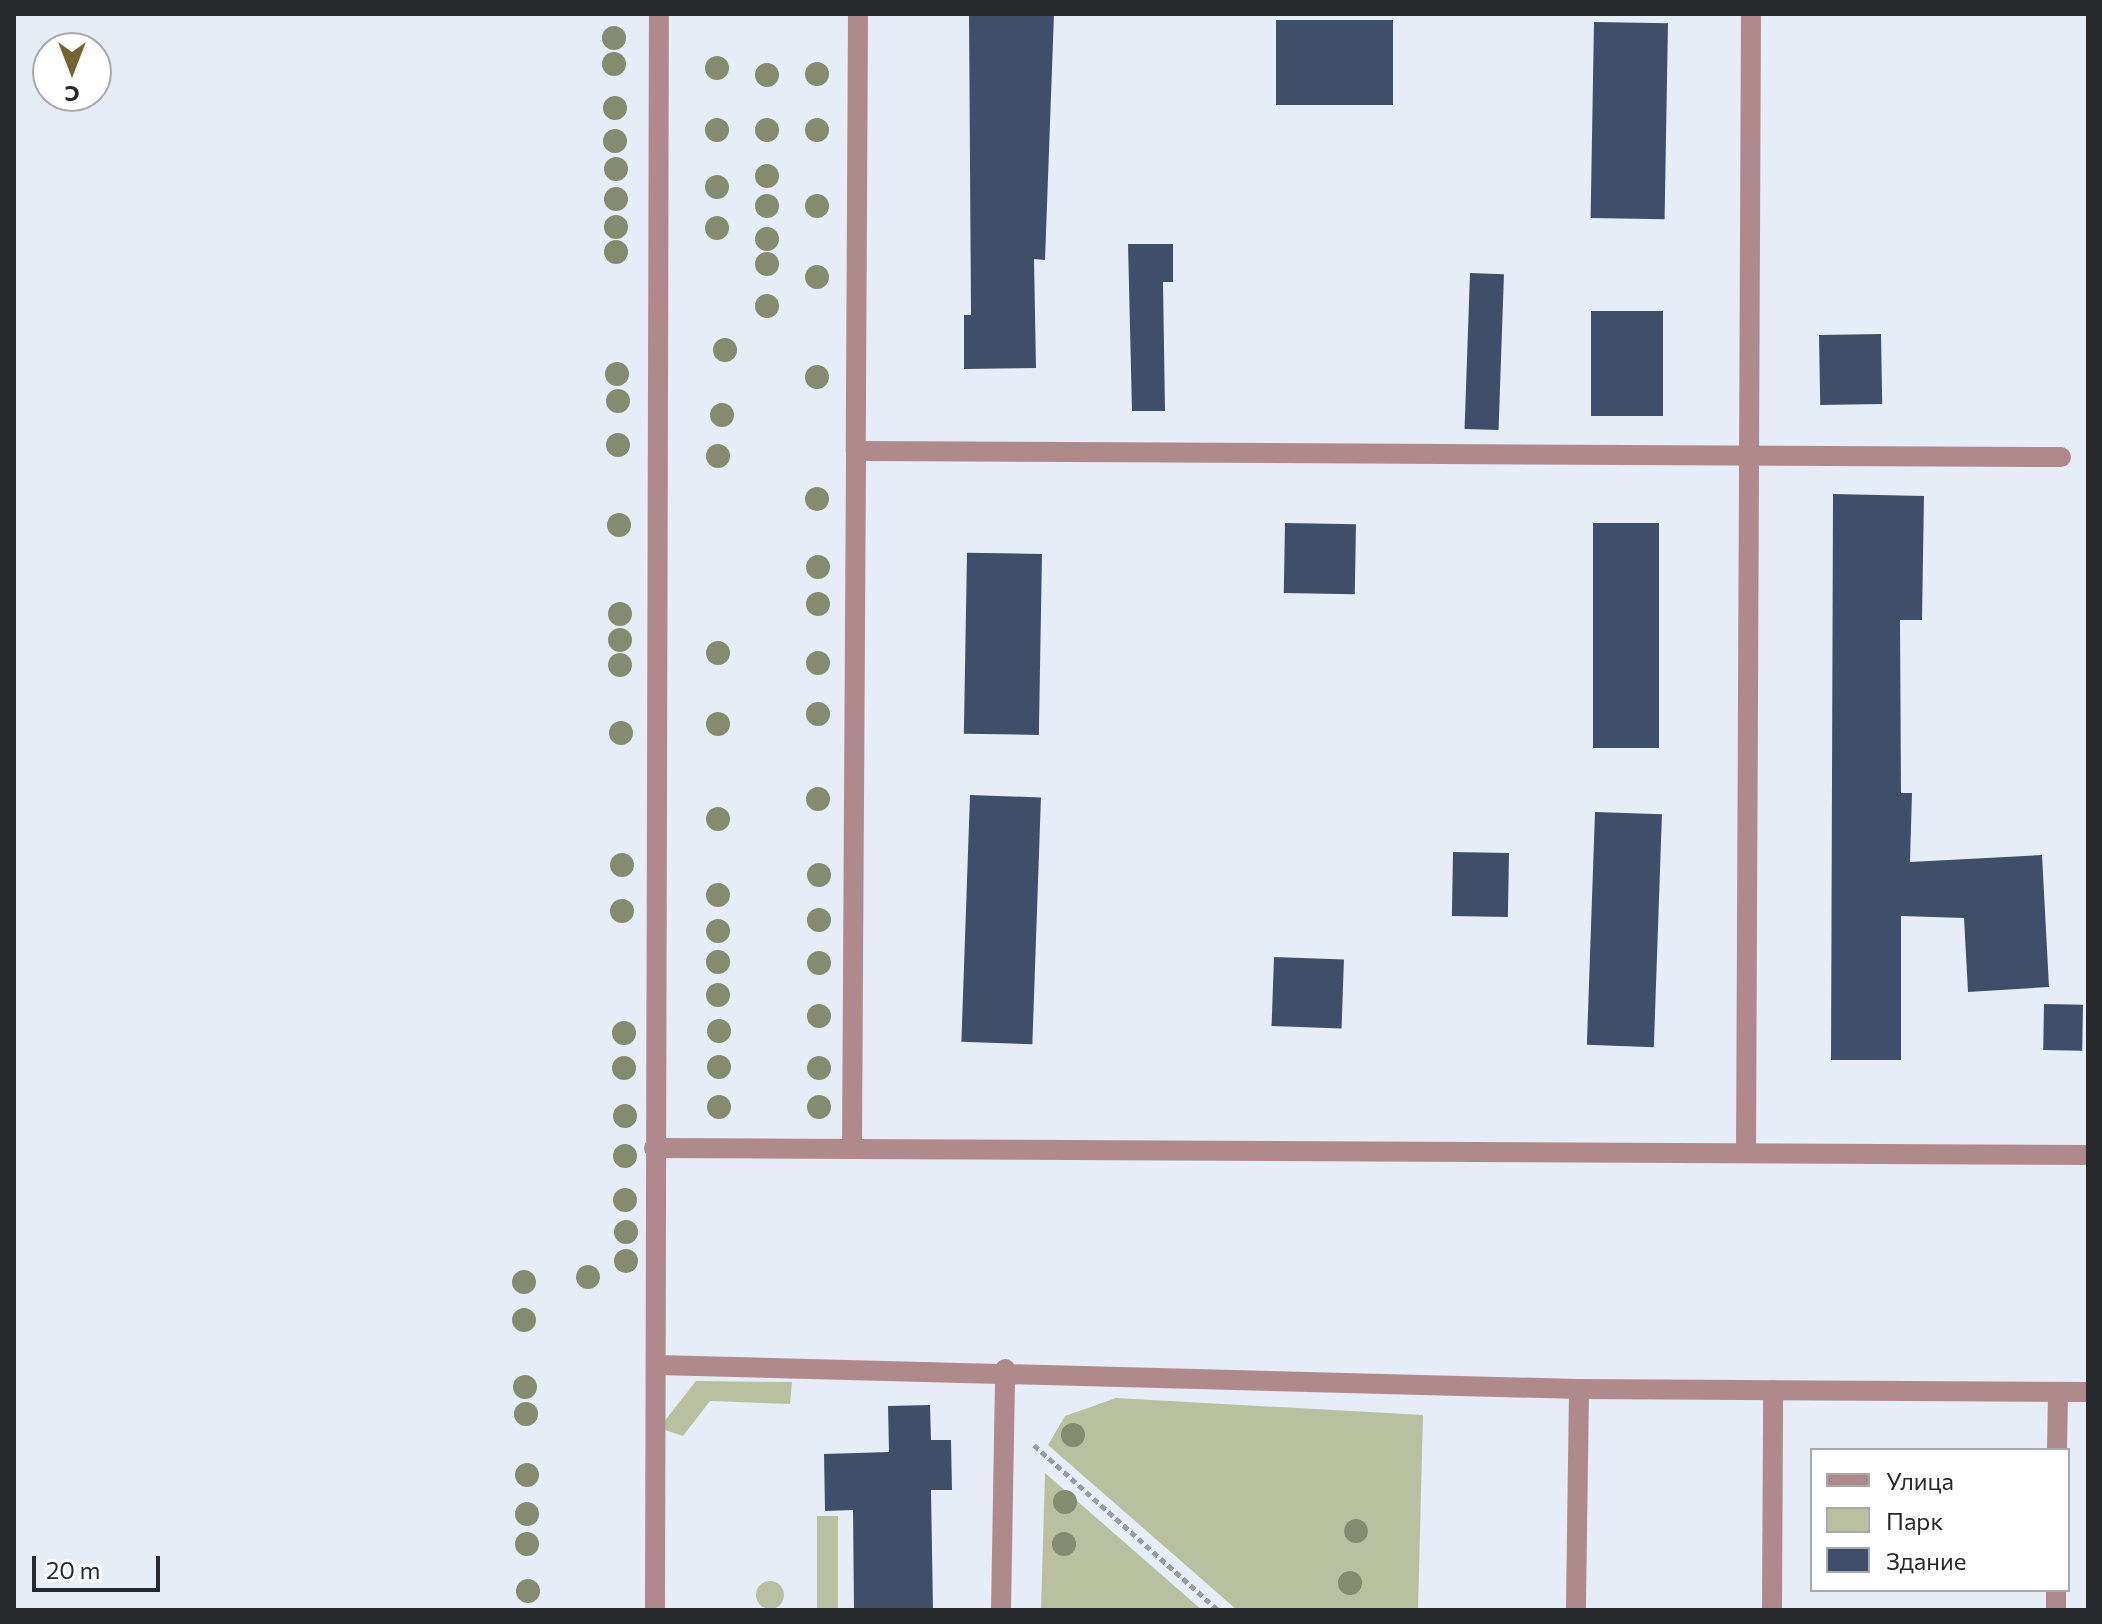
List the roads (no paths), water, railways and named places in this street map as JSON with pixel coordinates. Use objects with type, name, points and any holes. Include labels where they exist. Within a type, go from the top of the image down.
[{"type":"street","points":[[655,1610],[659,14]]},
{"type":"street","points":[[852,1149],[858,14]]},
{"type":"street","points":[[1746,1153],[1751,14]]},
{"type":"street","points":[[856,451],[2061,457]]},
{"type":"street","points":[[654,1148],[2088,1155]]},
{"type":"street","points":[[656,1365],[1005,1369],[1579,1389],[2088,1392]]},
{"type":"street","points":[[1001,1610],[1005,1369]]},
{"type":"street","points":[[1576,1610],[1579,1389]]},
{"type":"street","points":[[1772,1610],[1773,1390]]},
{"type":"street","points":[[2057,1448],[2058,1392]]}]
